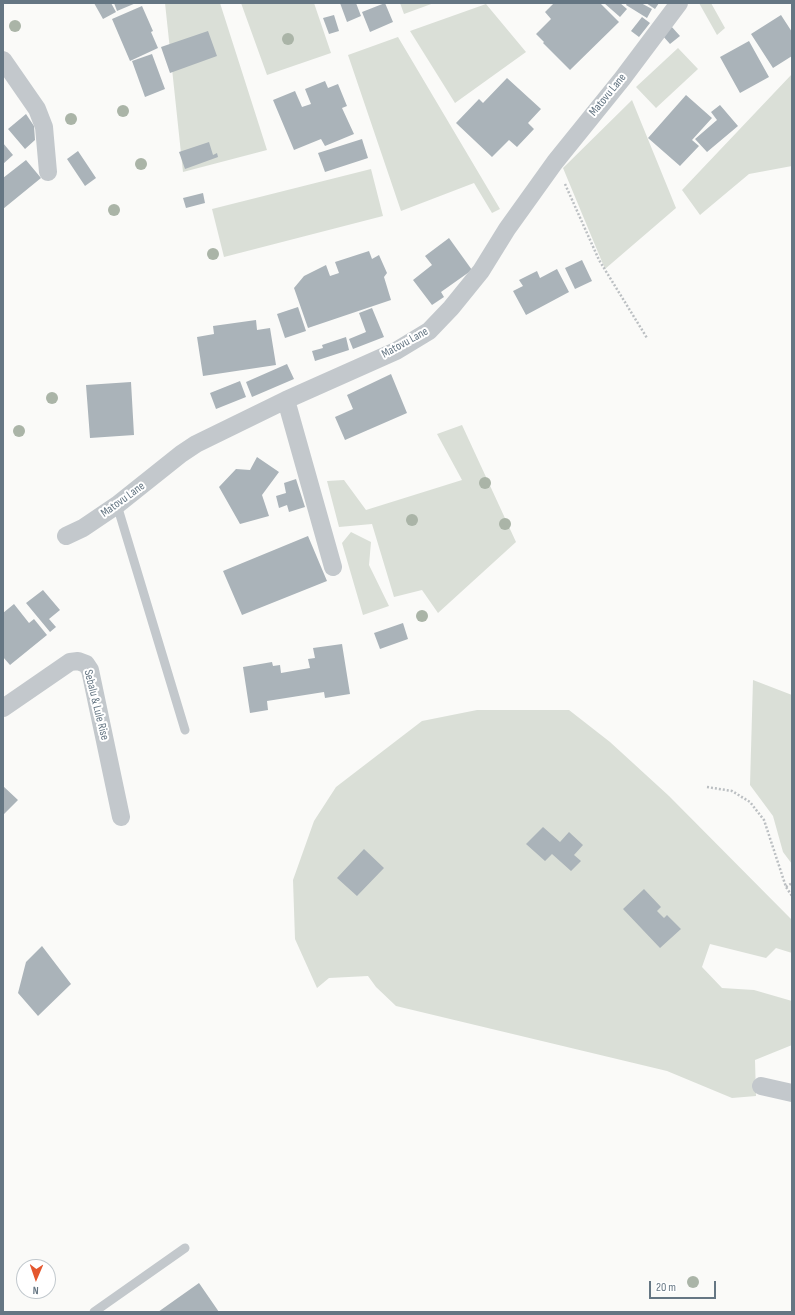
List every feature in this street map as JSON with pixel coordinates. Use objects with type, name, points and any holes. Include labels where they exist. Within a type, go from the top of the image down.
[{"type":"street","name":"Matovu Lane","points":[[66,536],[83,528],[117,505],[181,454],[196,444],[286,400],[396,351],[429,331],[451,308],[481,271],[507,229],[555,162],[622,79],[679,3]]},
{"type":"street","points":[[3,60],[37,109],[44,127],[48,172]]},
{"type":"street","points":[[286,400],[333,567]]},
{"type":"street","name":"Sebalu & Lule Rise","points":[[3,708],[70,662],[78,661],[86,664],[90,670],[121,817]]},
{"type":"street","points":[[761,1086],[792,1093]]},
{"type":"lane","points":[[117,505],[185,730]]},
{"type":"lane","points":[[94,1312],[185,1248]]},
{"type":"path","points":[[555,162],[598,260],[648,338]]},
{"type":"path","points":[[707,787],[732,791],[750,802],[764,820],[786,887],[792,896]]},
{"type":"path","points":[[786,887],[792,883]]},
{"type":"shaded area","points":[[165,3],[220,3],[267,150],[183,172]]},
{"type":"shaded area","points":[[241,3],[314,3],[331,53],[267,75]]},
{"type":"shaded area","points":[[400,3],[434,3],[404,14]]},
{"type":"shaded area","points":[[699,3],[711,3],[725,28],[717,35]]},
{"type":"shaded area","points":[[486,4],[526,52],[455,103],[410,31]]},
{"type":"shaded area","points":[[398,37],[500,209],[492,213],[474,183],[401,211],[348,55]]},
{"type":"shaded area","points":[[678,48],[698,69],[656,108],[636,87]]},
{"type":"shaded area","points":[[792,74],[792,166],[749,174],[700,215],[682,190]]},
{"type":"shaded area","points":[[632,100],[676,208],[605,269],[563,168]]},
{"type":"shaded area","points":[[371,169],[383,216],[224,257],[212,209]]},
{"type":"shaded area","points":[[462,425],[516,542],[438,613],[422,590],[394,597],[372,524],[339,527],[327,481],[344,480],[366,510],[462,480],[437,434]]},
{"type":"shaded area","points":[[351,532],[371,542],[369,565],[389,606],[363,615],[342,543]]},
{"type":"shaded area","points":[[753,680],[792,695],[792,864],[783,852],[773,816],[750,785]]},
{"type":"shaded area","points":[[477,710],[569,710],[610,742],[669,796],[792,920],[792,953],[776,948],[766,958],[710,944],[702,967],[722,988],[754,990],[792,1001],[792,1045],[755,1060],[756,1096],[732,1098],[667,1071],[396,1006],[376,987],[368,976],[329,978],[317,988],[295,939],[293,880],[314,821],[336,787],[422,721]]},
{"type":"building","points":[[94,3],[111,3],[116,12],[103,19]]},
{"type":"building","points":[[114,3],[136,3],[117,11]]},
{"type":"building","points":[[340,3],[356,3],[361,16],[347,22]]},
{"type":"building","points":[[385,3],[393,22],[370,32],[362,12]]},
{"type":"building","points":[[554,3],[600,3],[619,22],[570,70],[536,34],[551,19],[545,12]]},
{"type":"building","points":[[604,3],[620,3],[627,9],[620,17]]},
{"type":"building","points":[[627,3],[641,3],[652,9],[647,18],[626,5]]},
{"type":"building","points":[[646,3],[659,3],[655,9]]},
{"type":"building","points":[[142,6],[153,31],[151,32],[158,48],[130,61],[112,19]]},
{"type":"building","points":[[334,15],[339,31],[329,34],[323,18]]},
{"type":"building","points":[[781,15],[792,32],[792,56],[773,68],[751,34]]},
{"type":"building","points":[[642,17],[650,23],[639,37],[631,31]]},
{"type":"building","points":[[671,26],[680,36],[670,44],[662,35]]},
{"type":"building","points":[[208,31],[217,56],[170,73],[161,47]]},
{"type":"building","points":[[749,41],[769,77],[740,93],[720,57]]},
{"type":"building","points":[[152,54],[165,89],[145,97],[132,61]]},
{"type":"building","points":[[507,78],[541,109],[528,123],[534,129],[517,147],[509,140],[492,157],[456,123],[479,99],[483,103]]},
{"type":"building","points":[[325,81],[328,88],[338,84],[347,106],[342,108],[354,134],[325,146],[321,139],[294,150],[273,100],[295,91],[302,107],[311,104],[305,89]]},
{"type":"building","points":[[686,95],[712,118],[692,140],[699,146],[680,166],[648,138]]},
{"type":"building","points":[[720,105],[738,126],[707,152],[695,139],[717,120],[711,112]]},
{"type":"building","points":[[26,114],[34,126],[35,140],[25,149],[8,129]]},
{"type":"building","points":[[362,139],[368,158],[325,172],[318,153]]},
{"type":"building","points":[[209,142],[213,155],[217,153],[218,157],[185,169],[179,152]]},
{"type":"building","points":[[3,143],[13,155],[3,164]]},
{"type":"building","points":[[78,151],[96,178],[85,186],[67,159]]},
{"type":"building","points":[[26,160],[41,178],[3,209],[3,178]]},
{"type":"building","points":[[203,193],[205,203],[186,208],[183,198]]},
{"type":"building","points":[[449,238],[472,270],[441,292],[444,297],[432,305],[413,280],[432,265],[425,256]]},
{"type":"building","points":[[369,251],[372,259],[379,255],[387,273],[384,277],[391,300],[308,328],[294,288],[304,276],[326,265],[330,276],[339,273],[335,262]]},
{"type":"building","points":[[582,260],[592,281],[575,289],[565,268]]},
{"type":"building","points":[[557,269],[569,292],[526,315],[513,291],[523,286],[519,280],[537,271],[540,278]]},
{"type":"building","points":[[298,307],[306,331],[285,338],[277,314]]},
{"type":"building","points":[[372,308],[384,337],[353,349],[349,339],[366,332],[359,313]]},
{"type":"building","points":[[256,320],[257,330],[270,328],[276,365],[203,376],[197,337],[214,334],[213,326]]},
{"type":"building","points":[[346,337],[349,350],[315,361],[312,351],[323,348],[322,345]]},
{"type":"building","points":[[287,364],[294,379],[252,397],[246,382]]},
{"type":"building","points":[[391,374],[407,413],[345,440],[335,417],[353,409],[347,395]]},
{"type":"building","points":[[240,381],[246,397],[216,409],[210,393]]},
{"type":"building","points":[[131,382],[134,435],[90,438],[86,385]]},
{"type":"building","points":[[257,457],[279,472],[262,495],[269,516],[240,524],[219,487],[236,469],[250,470]]},
{"type":"building","points":[[296,479],[305,507],[289,512],[287,505],[279,508],[276,496],[286,493],[284,483]]},
{"type":"building","points":[[308,536],[327,581],[242,615],[223,571]]},
{"type":"building","points":[[43,590],[60,610],[49,619],[56,627],[50,632],[26,603]]},
{"type":"building","points":[[14,604],[29,623],[34,619],[47,635],[10,665],[3,657],[3,613]]},
{"type":"building","points":[[403,623],[408,639],[380,649],[374,633]]},
{"type":"building","points":[[342,644],[350,694],[325,698],[324,692],[267,701],[268,710],[250,713],[243,667],[272,662],[273,666],[280,665],[281,673],[310,668],[308,659],[315,658],[313,648]]},
{"type":"building","points":[[3,786],[18,800],[3,815]]},
{"type":"building","points":[[543,827],[560,842],[569,832],[583,845],[574,855],[581,861],[571,871],[552,854],[545,861],[526,844]]},
{"type":"building","points":[[364,849],[384,868],[357,896],[337,878]]},
{"type":"building","points":[[644,889],[661,907],[657,911],[664,918],[667,915],[681,929],[660,948],[623,909]]},
{"type":"building","points":[[42,946],[71,984],[38,1016],[18,993],[26,962]]},
{"type":"building","points":[[199,1283],[219,1312],[158,1312]]}]
